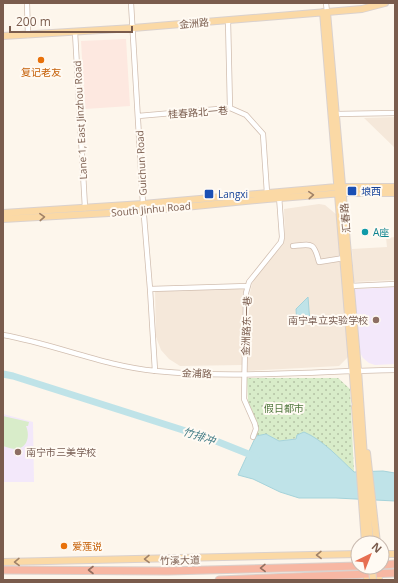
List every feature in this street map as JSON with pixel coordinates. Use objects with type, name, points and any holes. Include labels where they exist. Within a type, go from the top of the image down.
[{"type":"highway","name":"竹溪大道","points":[[3,570],[168,571],[350,566]]},
{"type":"highway","points":[[219,580],[350,575]]},
{"type":"main road","name":"金洲路","points":[[3,36],[133,28],[362,9],[385,3]]},
{"type":"main road","name":"汇春路","points":[[325,12],[336,114],[344,258],[356,371]]},
{"type":"main road","name":"汇春路","points":[[325,12],[340,190],[350,286],[357,401],[362,433],[369,535]]},
{"type":"main road","name":"South Jinhu Road","points":[[3,219],[340,190],[395,187]]},
{"type":"main road","name":"South Jinhu Road","points":[[340,190],[395,193]]},
{"type":"main road","name":"South Jinhu Road","points":[[3,213],[85,208],[143,207],[267,193],[279,195]]},
{"type":"main road","points":[[357,401],[358,460],[363,535]]},
{"type":"main road","points":[[357,401],[364,422],[376,535]]},
{"type":"main road","points":[[3,562],[350,554]]},
{"type":"street","points":[[27,3],[28,34]]},
{"type":"street","name":"Guichun Road","points":[[131,3],[143,207],[155,371]]},
{"type":"street","name":"汇春路","points":[[325,12],[326,3]]},
{"type":"street","points":[[228,20],[230,108]]},
{"type":"street","name":"Lane 1, East Jinzhou Road","points":[[75,32],[85,208]]},
{"type":"street","name":"桂春路北一巷","points":[[138,116],[230,108],[246,116],[262,134],[267,193]]},
{"type":"street","points":[[336,114],[395,114]]},
{"type":"street","name":"金洲路东一巷","points":[[253,437],[256,429],[255,424],[244,399],[245,300],[248,286],[281,242],[282,237],[279,195]]},
{"type":"street","points":[[293,246],[313,246],[316,249],[319,262],[344,258]]},
{"type":"street","points":[[350,286],[395,284]]},
{"type":"street","points":[[150,289],[248,286]]},
{"type":"street","name":"金浦路","points":[[3,335],[25,338],[96,360],[155,371],[244,375],[395,370]]},
{"type":"shaded area","points":[[126,39],[130,106],[85,109],[81,41]]},
{"type":"shaded area","points":[[395,117],[395,148],[364,118]]},
{"type":"shaded area","points":[[319,204],[325,205],[337,215],[348,357],[339,366],[247,371],[248,301],[253,280],[283,243],[285,237],[284,209]]},
{"type":"shaded area","points":[[395,237],[395,280],[354,282],[352,249],[387,247],[386,238]]},
{"type":"shaded area","name":"南宁卓立实验学校","points":[[395,287],[395,364],[375,365],[369,363],[363,358],[359,351],[354,289]]},
{"type":"shaded area","points":[[245,288],[243,301],[242,365],[180,366],[169,359],[161,350],[156,337],[155,290]]},
{"type":"shaded area","name":"南宁市三美学校","points":[[3,414],[33,422],[34,482],[3,482]]},
{"type":"green space","name":"假日都市","points":[[247,378],[338,378],[350,389],[354,472],[330,450],[311,436],[279,441],[266,434],[256,436],[258,425],[248,402]]},
{"type":"green space","points":[[3,416],[29,422],[28,426],[26,426],[28,433],[27,440],[20,448],[16,449],[3,446]]},
{"type":"water","points":[[308,297],[310,323],[297,324],[296,309]]},
{"type":"water","points":[[304,432],[324,444],[354,472],[383,471],[395,473],[395,501],[299,498],[280,492],[253,479],[238,475],[256,436],[266,434],[279,441],[296,439],[297,435]]},
{"type":"waterway","name":"竹排冲","points":[[3,374],[211,439],[256,457]]},
{"type":"place","name":"复记老友","points":[[41,60]]},
{"type":"place","name":"埌西","points":[[352,191]]},
{"type":"place","name":"Langxi","points":[[209,194]]},
{"type":"place","name":"A座","points":[[365,232]]},
{"type":"place","name":"南宁卓立实验学校","points":[[376,320]]},
{"type":"place","name":"南宁市三美学校","points":[[18,452]]},
{"type":"place","name":"爱莲说","points":[[64,546]]}]
